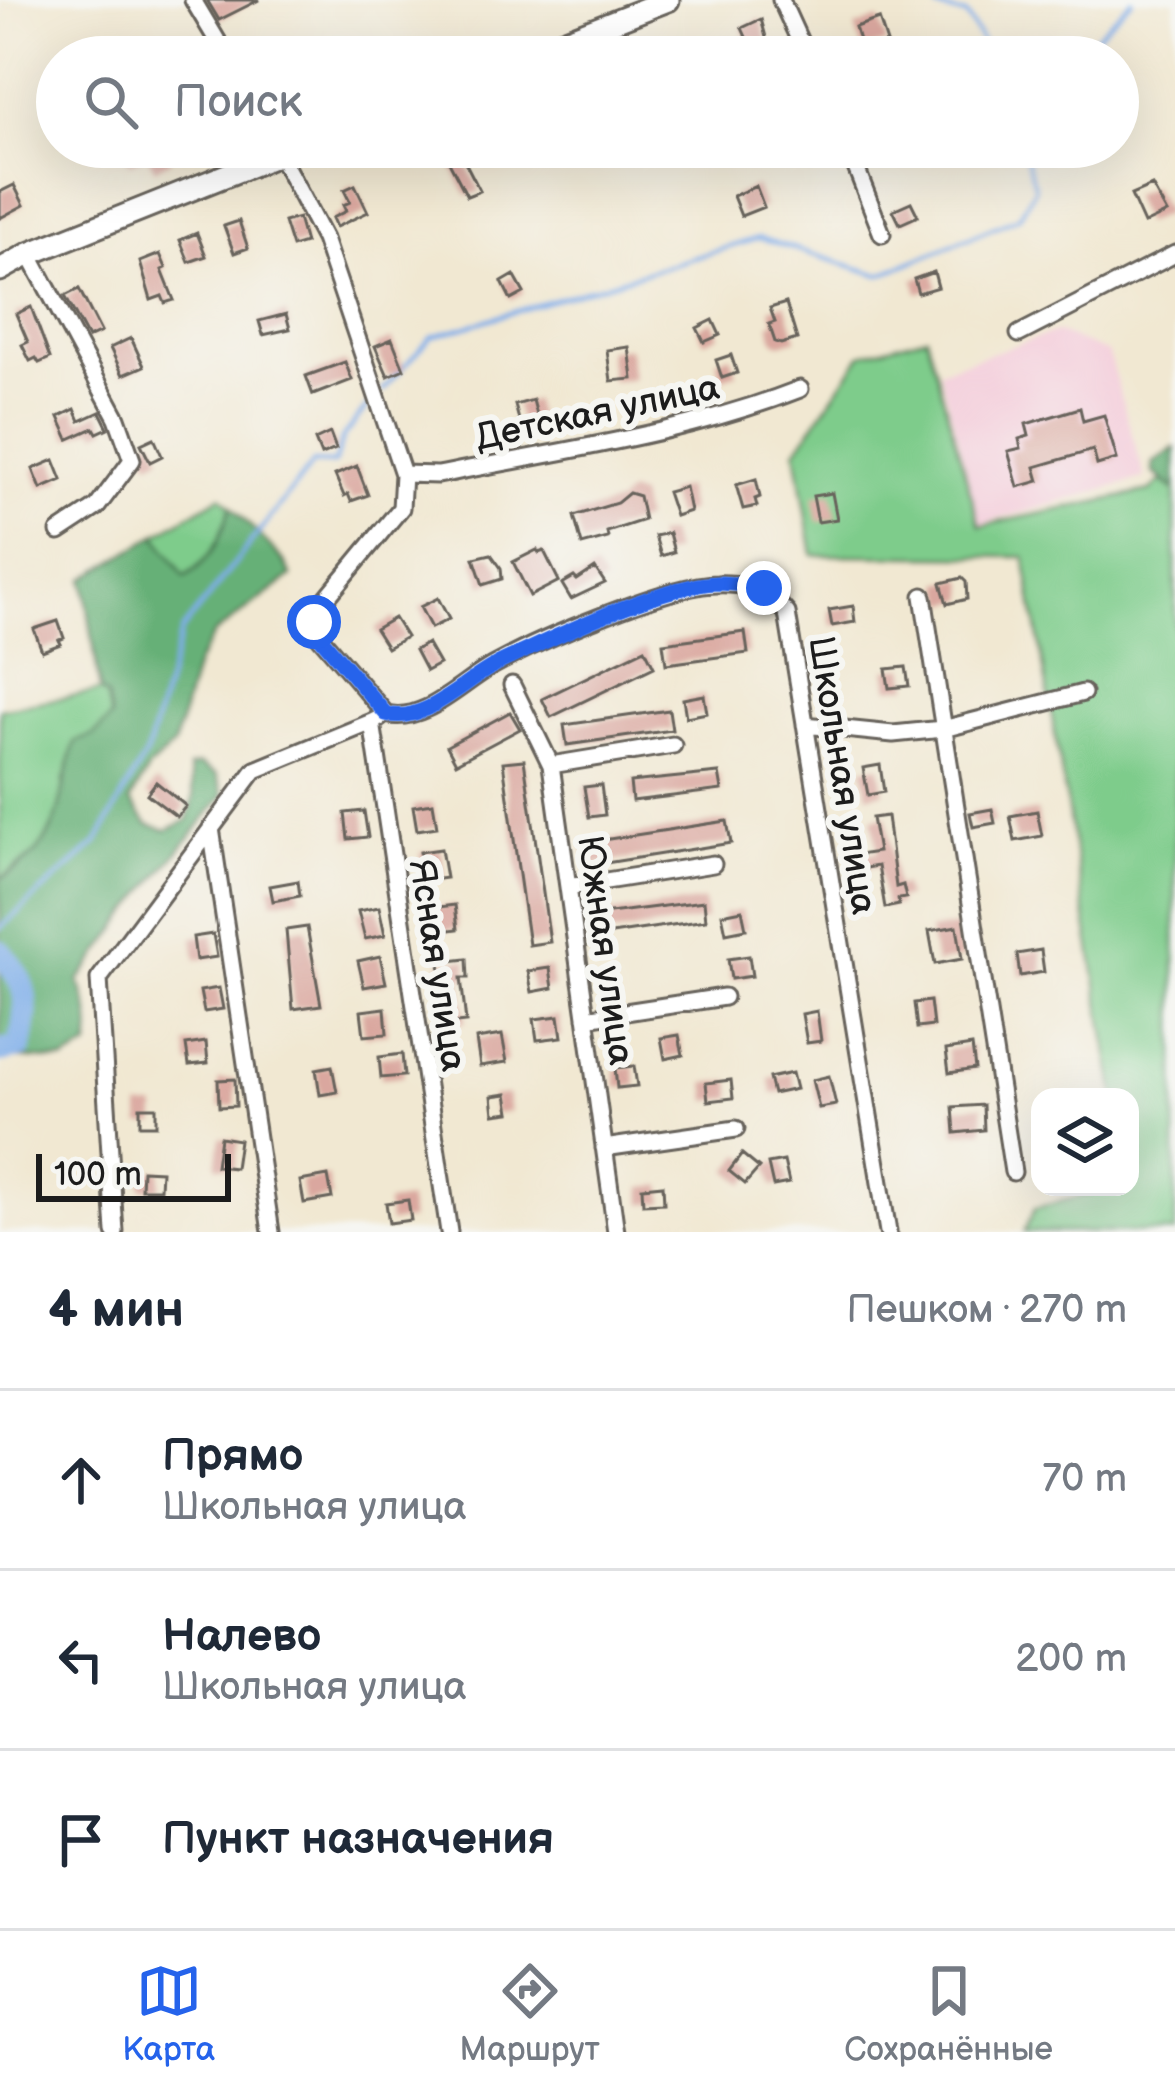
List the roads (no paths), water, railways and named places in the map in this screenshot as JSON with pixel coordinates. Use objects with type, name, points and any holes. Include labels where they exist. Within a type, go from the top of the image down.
[{"type":"main road","points":[[576,36],[668,0]]},
{"type":"main road","points":[[0,270],[240,168]]},
{"type":"street","points":[[193,0],[214,36]]},
{"type":"street","points":[[781,0],[798,36]]},
{"type":"street","points":[[292,168],[324,239],[404,474],[401,508],[320,606],[314,622],[379,718]]},
{"type":"street","points":[[856,168],[882,234]]},
{"type":"street","points":[[29,254],[117,418],[132,460],[97,507],[59,532]]},
{"type":"street","points":[[1019,334],[1175,254]]},
{"type":"street","name":"Детская улица","points":[[404,474],[437,475],[680,427],[749,409],[800,389]]},
{"type":"street","name":"Школьная улица","points":[[115,1232],[99,979],[255,770],[379,718],[401,718],[425,709],[494,665],[626,608],[715,583],[764,588],[787,613],[888,1232]]},
{"type":"street","points":[[922,596],[1013,1172]]},
{"type":"street","name":"Южная улица","points":[[512,685],[551,765],[616,1232]]},
{"type":"street","points":[[805,724],[892,734],[943,729],[1083,693]]},
{"type":"street","name":"Ясная улица","points":[[379,718],[449,1232]]},
{"type":"street","points":[[551,765],[674,745]]},
{"type":"street","points":[[211,829],[272,1232]]},
{"type":"street","points":[[568,886],[713,865]]},
{"type":"street","points":[[586,1018],[724,997]]},
{"type":"street","points":[[604,1148],[736,1129]]},
{"type":"waterway","points":[[931,0],[938,9],[966,15],[978,36]]},
{"type":"waterway","points":[[1095,36],[1132,0]]},
{"type":"waterway","points":[[383,390],[431,337],[759,238],[880,275],[1019,217],[1035,188],[1029,168]]},
{"type":"waterway","points":[[0,928],[97,843],[147,752],[181,632],[313,463],[334,464],[343,437],[374,398]]},
{"type":"waterway","points":[[0,952],[25,996],[20,1047],[0,1051]]}]
